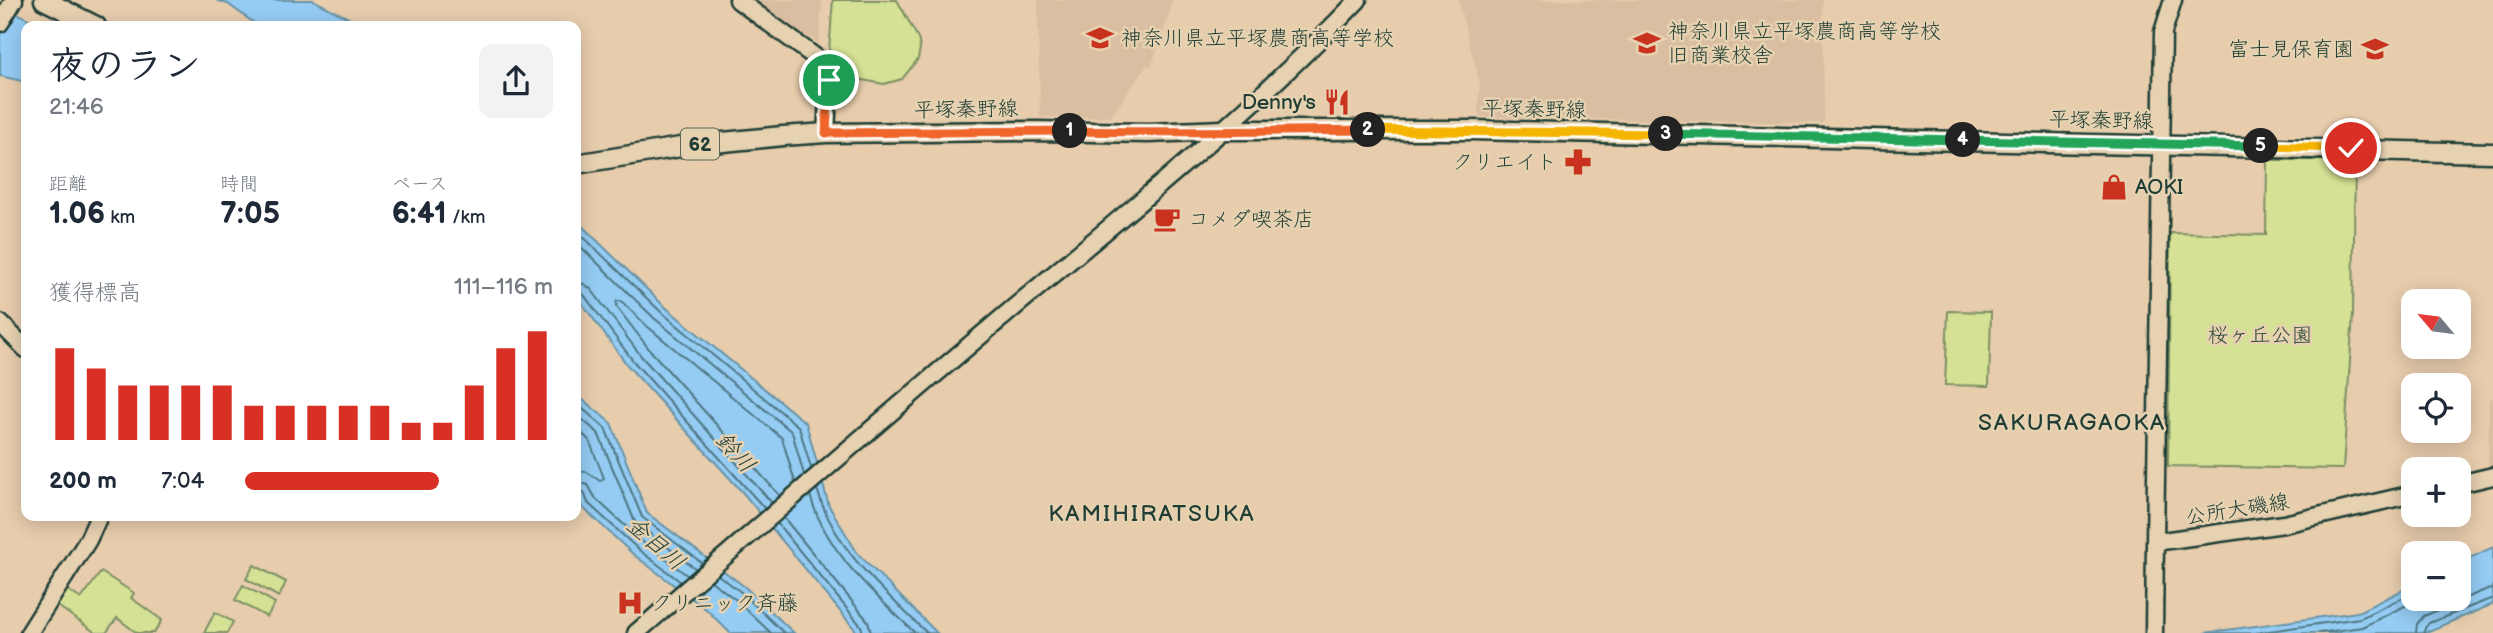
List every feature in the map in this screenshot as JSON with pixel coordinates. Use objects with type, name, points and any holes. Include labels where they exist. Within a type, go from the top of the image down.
[{"type":"main road","points":[[44,0],[86,21]]},
{"type":"main road","name":"平塚秦野線","points":[[581,163],[739,139],[826,133],[1036,131],[1148,133],[1223,130],[1485,130],[2493,153]]},
{"type":"street","points":[[738,0],[826,65],[829,80],[826,133]]},
{"type":"street","points":[[636,633],[1223,130],[1314,46],[1358,0]]},
{"type":"street","points":[[2154,633],[2163,32],[2173,0]]},
{"type":"street","points":[[0,23],[13,2]]},
{"type":"street","points":[[0,323],[21,344]]},
{"type":"street","points":[[2471,481],[2493,476]]},
{"type":"street","name":"公所大磯線","points":[[2154,551],[2401,497]]},
{"type":"street","points":[[29,633],[88,540],[97,521]]},
{"type":"shaded area","points":[[752,0],[822,0],[819,43],[777,20]]},
{"type":"shaded area","name":"神奈川県立平塚農商高等学校","points":[[1038,0],[1172,0],[1151,67],[1147,65],[1111,117],[1040,117]]},
{"type":"shaded area","name":"神奈川県立平塚農商高等学校 旧商業校舎","points":[[1458,0],[1823,0],[1824,120],[1822,123],[1481,117],[1478,113],[1480,84]]},
{"type":"shaded area","points":[[2489,398],[2493,398],[2493,465],[2488,466]]},
{"type":"green space","points":[[833,0],[897,0],[918,38],[920,48],[918,59],[902,79],[884,84],[846,77],[839,70],[829,52]]},
{"type":"green space","name":"桜ヶ丘公園","points":[[2267,160],[2355,160],[2353,314],[2343,469],[2168,466],[2170,233],[2266,235]]},
{"type":"green space","points":[[1948,311],[1991,312],[1989,386],[1945,385]]},
{"type":"green space","points":[[254,565],[286,582],[279,597],[246,579]]},
{"type":"green space","points":[[101,572],[134,593],[131,598],[162,620],[154,633],[137,633],[117,618],[106,633],[96,633],[55,604],[65,588],[81,599]]},
{"type":"green space","points":[[243,585],[275,603],[267,617],[235,600]]},
{"type":"green space","points":[[215,612],[233,622],[227,633],[204,633]]},
{"type":"water","points":[[216,0],[313,0],[354,21],[251,21],[228,4]]},
{"type":"water","points":[[0,4],[32,21],[21,21],[21,81],[0,76]]},
{"type":"water","name":"鈴川","points":[[581,225],[664,306],[806,423],[829,506],[858,554],[937,633],[857,632],[744,494],[628,366],[581,302]]},
{"type":"water","name":"金目川","points":[[581,398],[611,423],[647,513],[745,587],[794,633],[730,633],[707,610],[634,555],[581,506]]},
{"type":"water","points":[[2493,547],[2493,604],[2424,633],[2204,633],[2358,612],[2401,591],[2401,611],[2471,611],[2471,557]]},
{"type":"place","name":"神奈川県立平塚農商高等学校","points":[[1100,38]]},
{"type":"place","name":"神奈川県立平塚農商高等学校 旧商業校舎","points":[[1647,43]]},
{"type":"place","name":"富士見保育園","points":[[2375,49]]},
{"type":"place","name":"Denny's","points":[[1337,102]]},
{"type":"place","name":"クリエイト","points":[[1578,162]]},
{"type":"place","name":"AOKI","points":[[2114,187]]},
{"type":"place","name":"コメダ喫茶店","points":[[1167,219]]},
{"type":"place","name":"クリニック斉藤","points":[[630,603]]},
{"type":"district","name":"SAKURAGAOKA","points":[[2072,422]]},
{"type":"district","name":"KAMIHIRATSUKA","points":[[1152,513]]},
{"type":"route","points":[[829,80],[826,133],[1472,130],[2351,148]]}]
